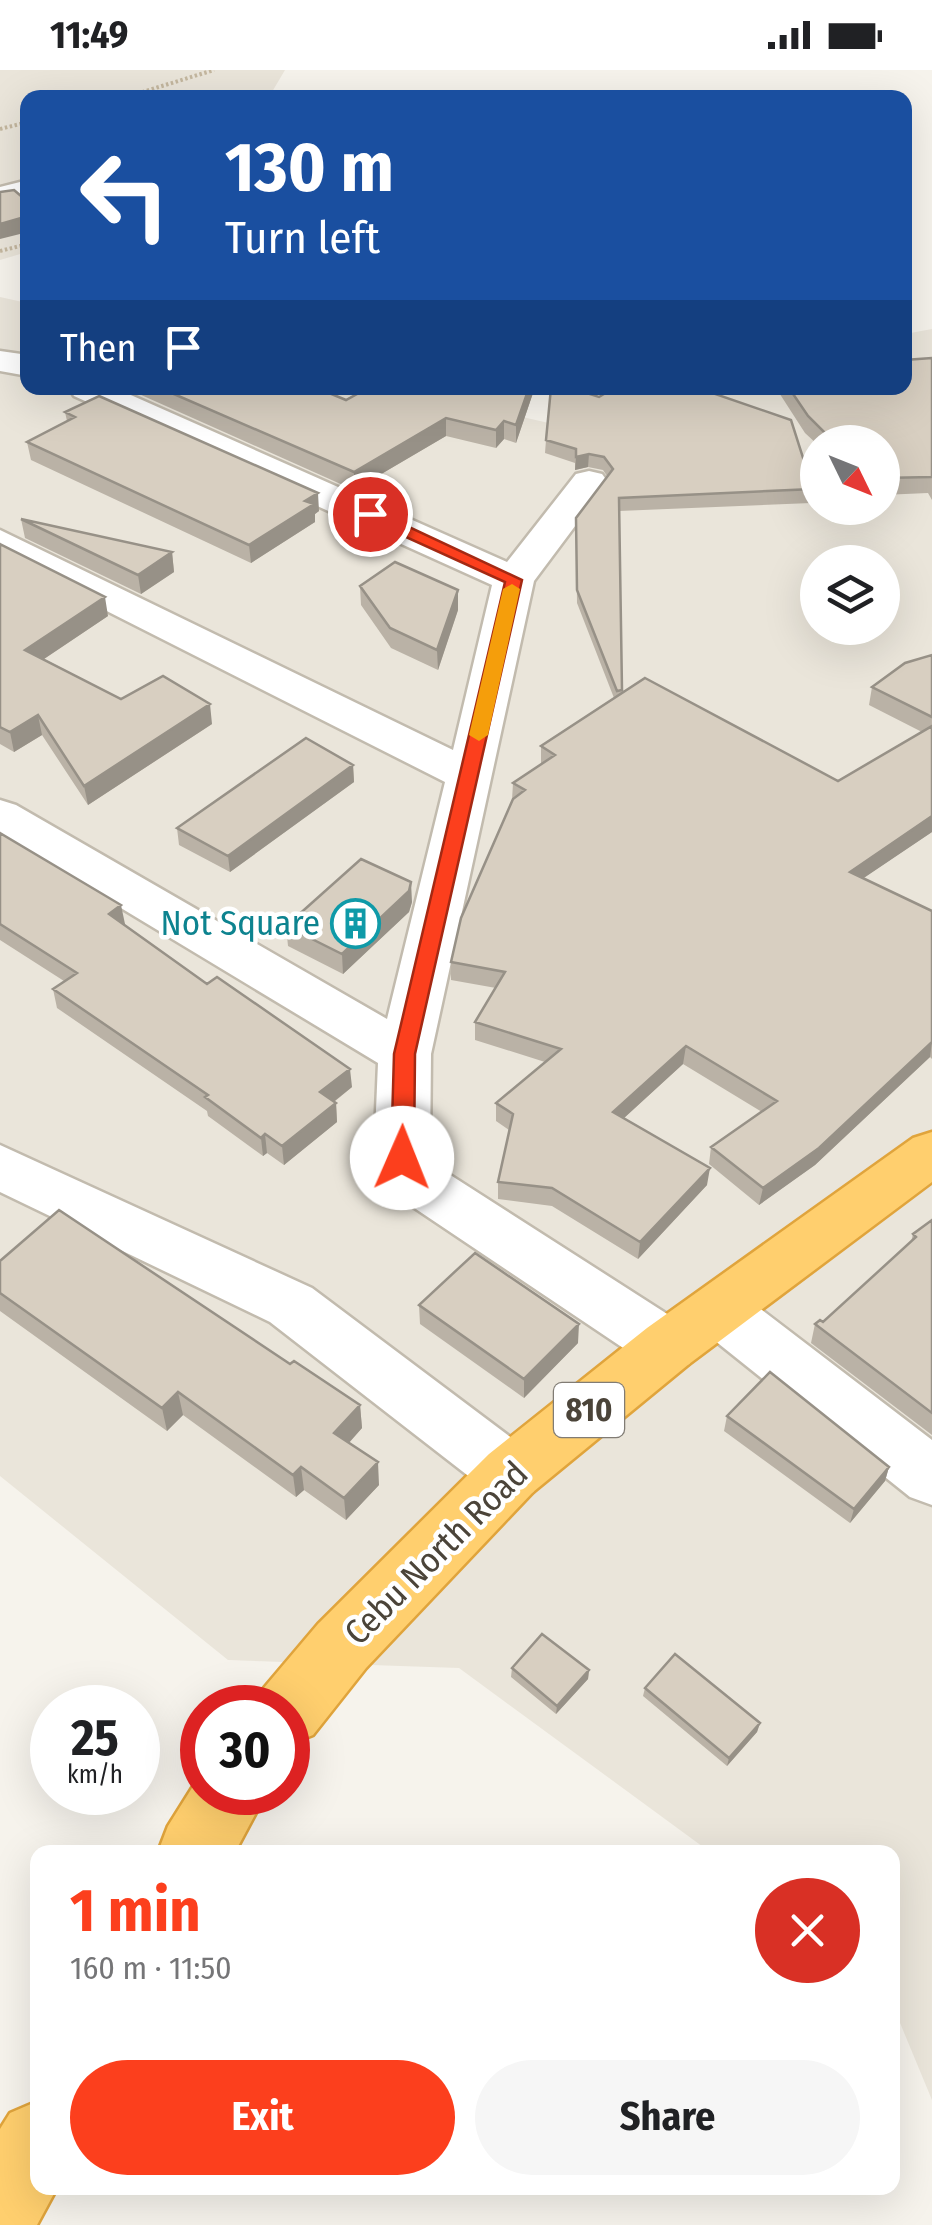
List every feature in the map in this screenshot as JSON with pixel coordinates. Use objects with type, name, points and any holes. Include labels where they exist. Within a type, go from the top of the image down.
[{"type":"highway","name":"Cebu North Road","points":[[310,1685],[342,1646],[511,1472],[668,1346],[932,1153]]},
{"type":"highway","points":[[198,1845],[217,1815]]},
{"type":"highway","points":[[0,2210],[30,2155]]},
{"type":"street","points":[[104,395],[514,580]]},
{"type":"street","points":[[588,482],[514,580],[404,1054],[402,1158],[421,1184],[668,1346]]},
{"type":"street","points":[[0,542],[469,776]]},
{"type":"street","points":[[0,814],[404,1054]]},
{"type":"street","points":[[0,1166],[50,1194],[290,1304],[511,1472]]},
{"type":"street","points":[[720,1311],[932,1478]]},
{"type":"path","points":[[149,90],[214,70]]},
{"type":"shaded area","points":[[0,70],[285,70],[273,90],[20,90],[20,254],[0,260]]},
{"type":"shaded area","points":[[0,297],[20,301],[20,395],[425,395],[650,446],[723,395],[912,395],[912,333],[932,329],[932,2100],[900,2023],[900,1845],[700,1845],[459,1668],[228,1660],[0,1476]]},
{"type":"building","points":[[14,190],[20,195],[20,218],[0,224],[0,192]]},
{"type":"building","points":[[932,358],[932,477],[900,478],[900,425],[817,425],[794,395],[912,395],[912,359]]},
{"type":"building","points":[[176,395],[334,395],[346,400],[355,395],[527,395],[516,425],[504,421],[496,430],[446,418],[354,472]]},
{"type":"building","points":[[550,395],[718,395],[791,420],[800,448],[800,490],[619,498],[622,690],[617,691],[577,590],[576,518],[613,469],[604,457],[576,457],[576,449],[546,440]]},
{"type":"building","points":[[99,396],[318,493],[305,501],[314,504],[249,545],[27,442],[75,417],[65,412]]},
{"type":"building","points":[[21,519],[172,552],[138,575]]},
{"type":"building","points":[[0,544],[105,597],[25,650],[121,699],[163,676],[210,704],[84,786],[38,715],[10,732],[0,727]]},
{"type":"building","points":[[395,562],[458,590],[437,650],[390,628],[360,586]]},
{"type":"building","points":[[932,655],[932,717],[872,687],[905,663]]},
{"type":"building","points":[[645,678],[838,781],[932,726],[932,816],[850,872],[932,911],[932,1042],[819,1148],[763,1188],[711,1147],[777,1101],[686,1046],[613,1112],[710,1168],[640,1242],[552,1188],[498,1182],[513,1114],[496,1103],[561,1049],[475,1022],[505,972],[451,962],[461,918],[513,799],[525,790],[513,783],[555,755],[541,746]]},
{"type":"building","points":[[306,738],[353,765],[228,856],[177,828]]},
{"type":"building","points":[[0,833],[121,905],[109,914],[207,984],[217,977],[350,1069],[320,1092],[336,1103],[282,1146],[265,1134],[261,1138],[205,1097],[208,1095],[53,989],[77,973],[0,924]]},
{"type":"building","points":[[361,859],[411,882],[409,891],[342,954],[286,926]]},
{"type":"building","points":[[59,1210],[290,1364],[294,1361],[360,1405],[334,1433],[378,1462],[344,1498],[301,1467],[293,1475],[178,1392],[162,1408],[0,1293],[0,1261]]},
{"type":"building","points":[[932,1220],[932,1413],[815,1324],[823,1322]]},
{"type":"building","points":[[475,1253],[579,1324],[524,1379],[419,1305]]},
{"type":"building","points":[[770,1372],[889,1467],[854,1509],[727,1416]]},
{"type":"building","points":[[542,1634],[589,1670],[557,1706],[512,1668]]},
{"type":"building","points":[[675,1654],[760,1723],[729,1758],[645,1688]]},
{"type":"slow traffic","points":[[479,735],[512,589]]},
{"type":"place","name":"Not Square","points":[[355,923]]},
{"type":"route","points":[[370,514],[514,580],[404,1054],[402,1158]]}]
